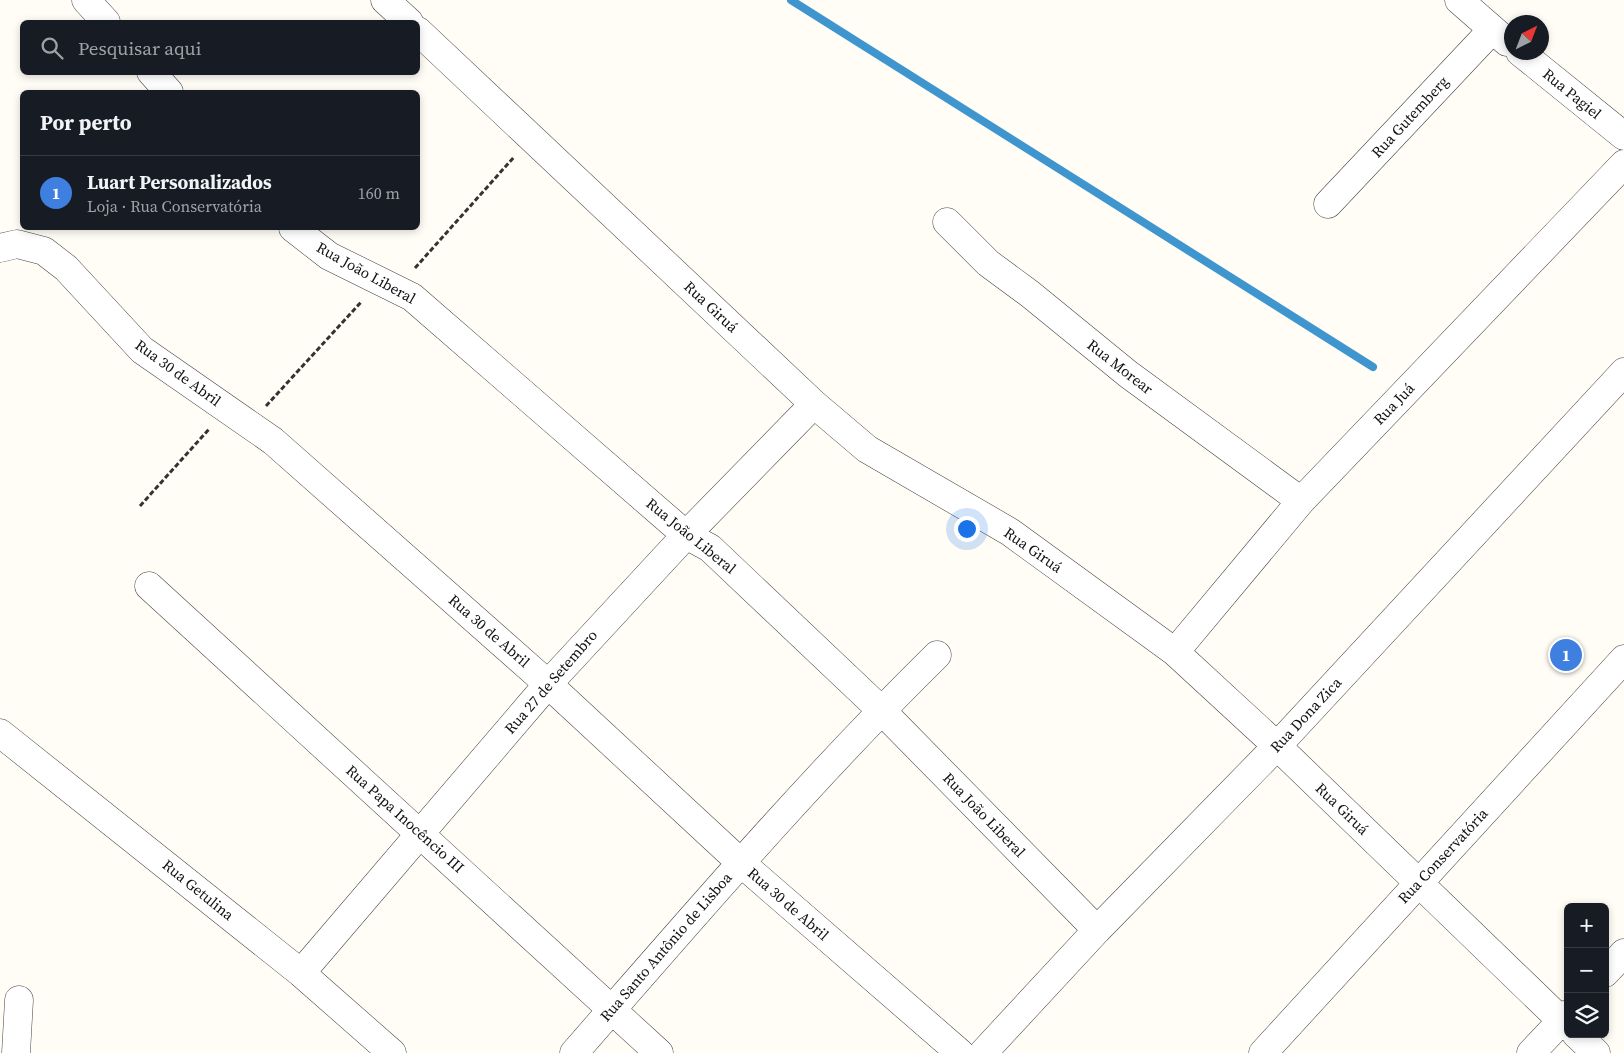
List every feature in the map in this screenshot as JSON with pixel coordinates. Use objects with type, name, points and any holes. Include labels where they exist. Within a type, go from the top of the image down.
[{"type":"street","points":[[86,0],[104,20]]},
{"type":"street","points":[[385,0],[407,20]]},
{"type":"street","points":[[1459,0],[1502,38]]},
{"type":"street","name":"Rua Giruá","points":[[420,33],[814,404],[867,449],[1010,532],[1175,652],[1277,746],[1418,883],[1564,1020]]},
{"type":"street","name":"Rua Gutemberg","points":[[1328,204],[1502,38]]},
{"type":"street","name":"Rua Pagiel","points":[[1530,60],[1624,136]]},
{"type":"street","points":[[154,75],[167,90]]},
{"type":"street","name":"Rua Juá","points":[[1175,652],[1301,501],[1624,164]]},
{"type":"street","name":"Rua Morear","points":[[948,222],[988,262],[1128,374],[1301,501]]},
{"type":"street","name":"Rua João Liberal","points":[[296,230],[329,256],[412,297],[686,535],[710,548],[881,710],[1097,930]]},
{"type":"street","name":"Rua 30 de Abril","points":[[0,248],[17,244],[44,251],[66,268],[142,350],[274,441],[548,684],[740,862],[960,1053]]},
{"type":"street","name":"Rua Dona Zica","points":[[983,1053],[1097,930],[1277,746],[1624,372]]},
{"type":"street","name":"Rua 27 de Setembro","points":[[302,973],[548,684],[686,535],[814,404]]},
{"type":"street","name":"Rua Papa Inocêncio III","points":[[149,586],[659,1053]]},
{"type":"street","name":"Rua Santo Antônio de Lisboa","points":[[574,1053],[740,862],[881,710],[937,655]]},
{"type":"street","name":"Rua Conservatória","points":[[1263,1053],[1624,659]]},
{"type":"street","name":"Rua Getulina","points":[[0,733],[302,973],[392,1053]]},
{"type":"street","points":[[1609,969],[1624,953]]},
{"type":"street","points":[[16,1053],[19,1000]]},
{"type":"street","points":[[1531,1053],[1564,1027]]},
{"type":"street","name":"Rua Giruá","points":[[1582,1038],[1596,1053]]},
{"type":"path","points":[[250,424],[531,138]]},
{"type":"path","points":[[140,506],[227,409]]},
{"type":"waterway","points":[[791,0],[1373,367]]},
{"type":"place","name":"Luart Personalizados","points":[[1566,655]]}]
